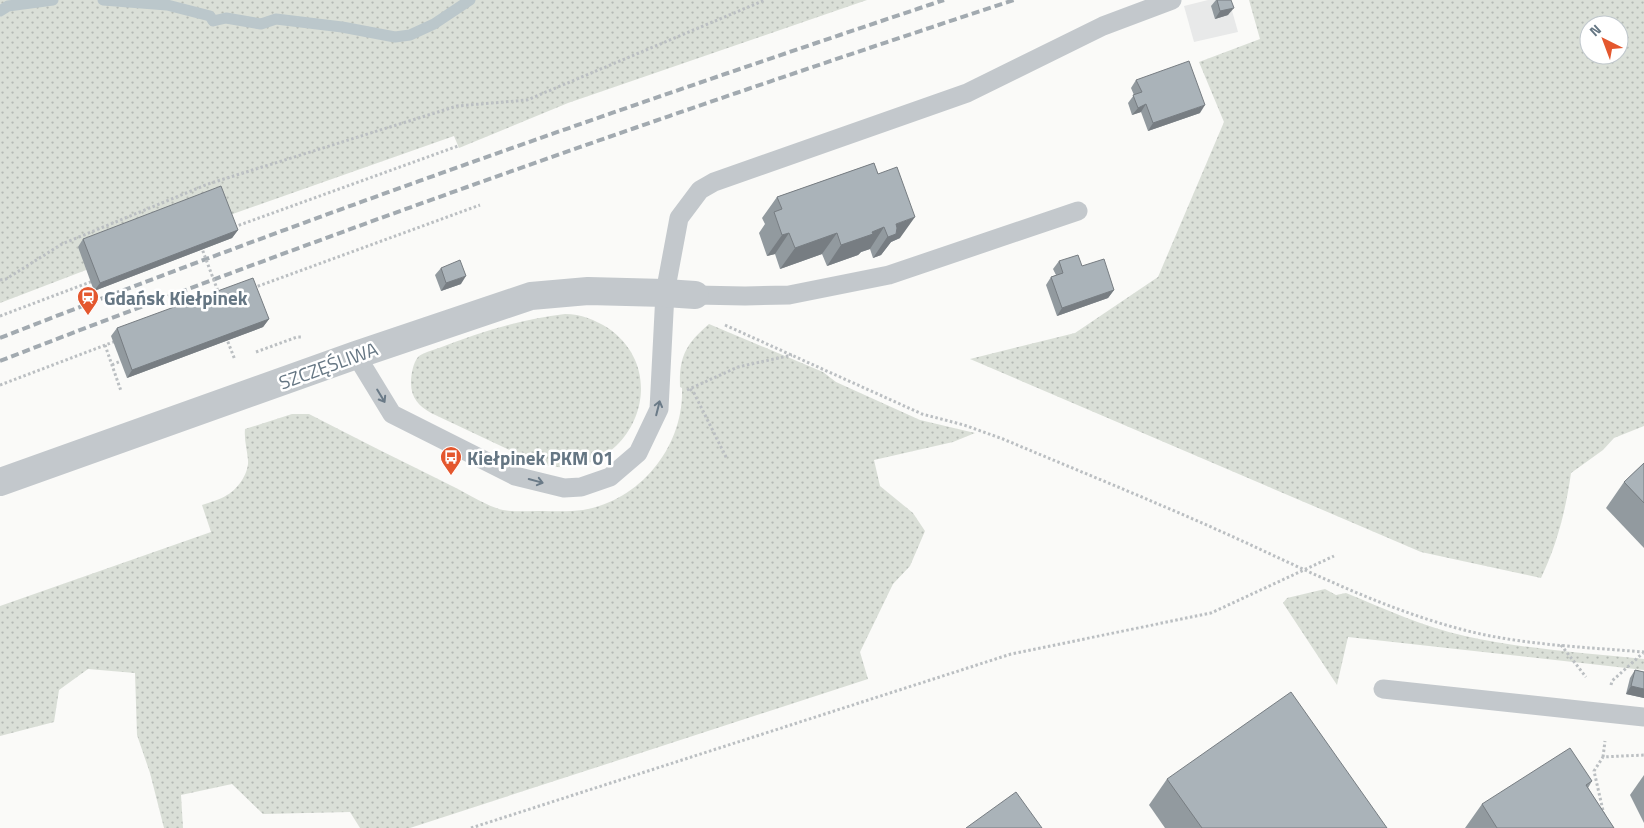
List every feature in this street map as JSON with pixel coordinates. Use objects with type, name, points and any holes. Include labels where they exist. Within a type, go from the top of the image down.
[{"type":"street","name":"SZCZĘŚLIWA","points":[[0,482],[356,355],[531,296],[588,292],[665,292],[695,295]]},
{"type":"lane","points":[[356,355],[392,414],[515,476],[564,488],[581,487],[610,477],[638,453],[659,409],[665,292],[680,218],[700,190],[714,182],[967,93],[1103,26],[1172,0]]},
{"type":"lane","points":[[695,295],[789,295],[889,274],[1078,211]]},
{"type":"lane","points":[[1383,689],[1644,717]]},
{"type":"path","points":[[0,280],[6,279],[62,244],[208,184],[457,106],[527,100],[765,0]]},
{"type":"path","points":[[227,230],[458,146]]},
{"type":"path","points":[[249,290],[480,205]]},
{"type":"path","points":[[198,237],[222,301]]},
{"type":"path","points":[[0,316],[94,280],[92,275]]},
{"type":"path","points":[[719,322],[922,414],[971,428],[1079,471],[1406,613],[1465,630],[1524,641],[1644,652]]},
{"type":"path","points":[[225,334],[235,360]]},
{"type":"path","points":[[256,352],[297,337]]},
{"type":"path","points":[[0,385],[123,338]]},
{"type":"path","points":[[105,345],[121,390]]},
{"type":"path","points":[[727,459],[694,393],[690,389],[738,367],[792,355]]},
{"type":"path","points":[[112,364],[126,359]]},
{"type":"path","points":[[471,828],[1011,654],[1211,613],[1334,556]]},
{"type":"path","points":[[1560,644],[1586,677]]},
{"type":"path","points":[[1612,681],[1644,652]]},
{"type":"path","points":[[1605,739],[1603,757],[1594,771],[1605,821]]},
{"type":"path","points":[[1603,757],[1644,755]]},
{"type":"shaded area","points":[[0,0],[867,0],[568,103],[459,148],[454,136],[227,216],[0,303]]},
{"type":"shaded area","points":[[1208,0],[1229,0],[1238,32],[1194,42],[1184,6]]},
{"type":"shaded area","points":[[1249,0],[1644,0],[1644,426],[1614,438],[1603,450],[1571,473],[1560,527],[1552,553],[1541,578],[1421,552],[970,359],[1075,333],[1158,277],[1224,122],[1199,62],[1260,39]]},
{"type":"shaded area","points":[[565,314],[588,318],[608,328],[629,349],[640,374],[640,400],[632,424],[617,445],[595,460],[568,467],[537,463],[431,413],[419,404],[414,397],[411,388],[412,373],[416,360],[422,354],[501,327]]},
{"type":"shaded area","points":[[709,324],[823,372],[836,382],[920,420],[975,433],[953,442],[874,460],[880,486],[913,513],[925,531],[910,566],[893,584],[860,652],[868,679],[410,828],[360,828],[350,812],[263,814],[232,784],[181,795],[183,828],[164,828],[150,773],[137,735],[135,673],[88,669],[59,690],[54,722],[0,736],[0,606],[211,532],[202,505],[224,497],[235,489],[242,480],[248,465],[245,429],[292,414],[309,414],[497,508],[516,511],[583,510],[604,504],[623,495],[655,467],[667,449],[676,430],[681,409],[681,367],[686,351],[689,345]]},
{"type":"shaded area","points":[[1325,589],[1336,595],[1346,593],[1435,628],[1465,636],[1577,653],[1644,659],[1644,670],[1348,637],[1337,685],[1283,603],[1287,598]]},
{"type":"building","points":[[1217,0],[1231,0],[1234,8],[1220,11]]},
{"type":"building","points":[[1189,61],[1205,105],[1153,123],[1146,104],[1138,108],[1133,95],[1142,92],[1136,80]]},
{"type":"building","points":[[874,163],[878,174],[897,167],[915,217],[896,224],[896,234],[888,237],[884,227],[872,232],[873,234],[841,245],[837,233],[795,248],[789,233],[782,235],[774,212],[782,209],[777,197]]},
{"type":"building","points":[[221,186],[238,230],[100,283],[83,239]]},
{"type":"building","points":[[1078,255],[1082,266],[1104,259],[1114,290],[1062,308],[1051,277],[1063,273],[1059,261]]},
{"type":"building","points":[[460,260],[466,276],[446,283],[441,268]]},
{"type":"building","points":[[253,278],[269,319],[132,370],[117,328]]},
{"type":"building","points":[[1644,463],[1644,503],[1624,482]]},
{"type":"building","points":[[1635,670],[1644,672],[1644,689],[1631,686]]},
{"type":"building","points":[[1291,692],[1387,828],[1202,828],[1167,779]]},
{"type":"building","points":[[1570,748],[1592,781],[1586,785],[1614,828],[1497,828],[1482,804]]},
{"type":"building","points":[[1016,792],[1042,828],[966,828]]},
{"type":"waterway","points":[[0,11],[8,6],[53,0]]},
{"type":"waterway","points":[[103,0],[167,5],[210,16],[213,21],[226,18],[261,24],[276,19],[342,27],[395,37],[410,35],[434,24],[470,0]]},
{"type":"railway","points":[[0,338],[352,205],[706,80],[944,0]]},
{"type":"railway","points":[[0,361],[251,266],[504,174],[759,85],[1014,0]]},
{"type":"place","name":"Gdańsk Kiełpinek","points":[[88,316]]},
{"type":"place","name":"Kiełpinek PKM 01","points":[[451,476]]}]
